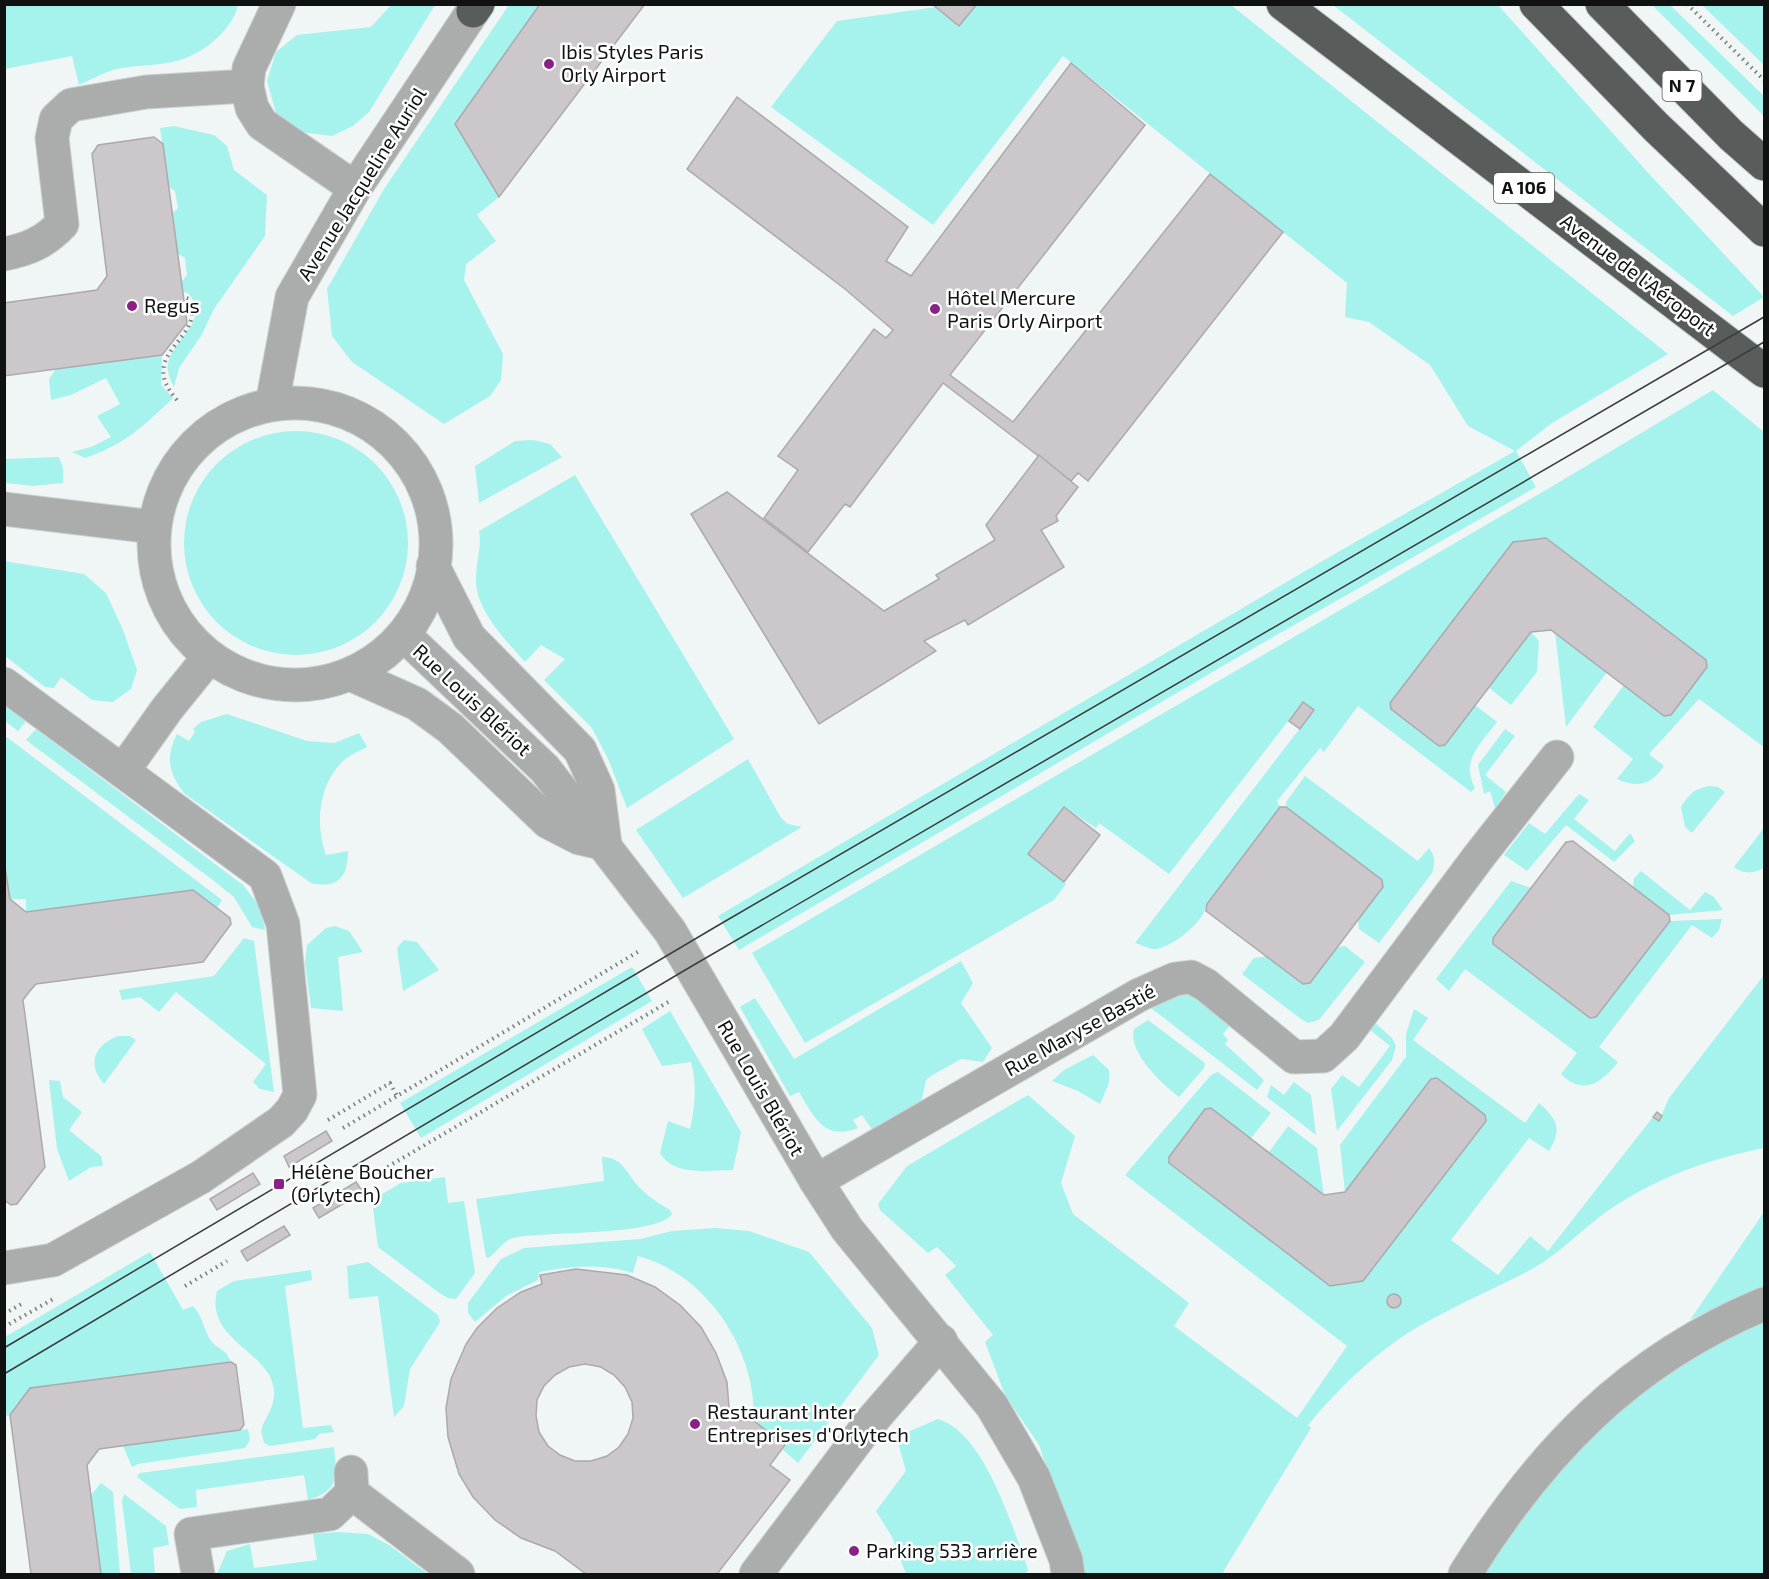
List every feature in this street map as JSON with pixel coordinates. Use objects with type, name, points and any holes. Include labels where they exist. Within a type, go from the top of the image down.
[{"type":"highway","name":"Avenue de l'Aéroport","points":[[1283,4],[1764,371]]},
{"type":"highway","name":"N 7","points":[[1536,4],[1656,127],[1764,230]]},
{"type":"highway","name":"N 7","points":[[1602,4],[1731,135],[1764,164]]},
{"type":"street","points":[[279,4],[249,68],[248,86],[252,108],[262,124],[355,188]]},
{"type":"street","name":"Avenue Jacqueline Auriol","points":[[272,404],[292,297],[355,188],[476,7]]},
{"type":"street","points":[[4,254],[27,249],[48,238],[62,224],[52,138],[56,119],[71,105],[146,92],[248,86]]},
{"type":"street","points":[[272,404],[318,404],[361,418],[398,446],[416,466],[432,499],[436,535],[430,588],[404,635],[372,663],[352,675],[329,682],[294,687],[249,679],[208,657],[177,623],[156,577],[154,527],[167,483],[193,446],[229,419],[272,404]]},
{"type":"street","points":[[4,509],[154,527]]},
{"type":"street","points":[[352,675],[417,704],[450,728],[548,822],[579,838],[605,844],[598,790],[580,750],[469,637],[433,566]]},
{"type":"street","name":"Rue Louis Blériot","points":[[404,635],[545,769],[605,844],[681,948],[816,1181],[847,1229],[992,1406],[1034,1478],[1068,1575]]},
{"type":"street","points":[[123,771],[208,657]]},
{"type":"street","points":[[4,684],[265,876],[283,924],[300,1095],[292,1110],[281,1122],[201,1177],[54,1260],[4,1268]]},
{"type":"street","name":"Rue Maryse Bastié","points":[[816,1181],[1095,1018],[1175,979],[1191,977],[1206,985],[1294,1057],[1323,1056],[1344,1037],[1369,1006],[1480,855],[1557,757]]},
{"type":"street","points":[[1465,1575],[1509,1507],[1542,1464],[1592,1413],[1676,1349],[1764,1304]]},
{"type":"street","points":[[756,1575],[869,1424],[941,1341]]},
{"type":"street","points":[[198,1575],[191,1534],[330,1514],[352,1483],[458,1575]]},
{"type":"path","points":[[1687,4],[1764,80]]},
{"type":"path","points":[[177,400],[165,385],[164,371],[165,357],[192,321],[192,307],[189,299],[183,297]]},
{"type":"path","points":[[343,1128],[649,945]]},
{"type":"path","points":[[372,1176],[670,1000]]},
{"type":"path","points":[[320,1125],[390,1083],[398,1096]]},
{"type":"path","points":[[185,1286],[227,1261]]},
{"type":"path","points":[[4,1314],[24,1302]]},
{"type":"shaded area","points":[[5,4],[238,5],[235,15],[222,34],[193,55],[165,63],[117,69],[79,85],[72,56],[5,69]]},
{"type":"shaded area","points":[[977,4],[1231,5],[1668,354],[1552,423],[1516,451],[1536,487],[1233,660],[739,950],[718,916],[1331,556],[1515,451],[1468,426],[1430,365],[1369,322],[1345,317],[1347,283],[1063,56],[933,225],[771,107],[837,21],[936,7],[959,26]]},
{"type":"shaded area","points":[[391,5],[435,5],[369,112],[353,126],[332,136],[301,132],[276,113],[267,81],[276,52],[297,35],[371,27]]},
{"type":"shaded area","points":[[509,5],[540,5],[456,124],[499,197],[477,215],[496,241],[466,264],[464,280],[503,354],[501,380],[490,396],[444,424],[352,362],[332,336],[327,289],[384,189]]},
{"type":"shaded area","points":[[1333,5],[1498,5],[1651,176],[1764,297],[1733,316]]},
{"type":"shaded area","points":[[1652,5],[1670,5],[1764,96],[1764,116]]},
{"type":"shaded area","points":[[1702,5],[1764,5],[1764,65]]},
{"type":"shaded area","points":[[174,126],[214,135],[227,146],[234,170],[267,195],[265,236],[214,309],[201,336],[179,368],[174,387],[168,374],[168,364],[173,351],[190,327],[196,311],[194,302],[188,293],[183,292],[181,282],[187,275],[185,258],[178,254],[172,214],[178,208],[175,191],[169,187],[160,128]]},
{"type":"shaded area","points":[[162,355],[161,385],[173,398],[143,426],[111,447],[85,458],[72,452],[91,447],[111,437],[97,416],[120,404],[106,378],[71,395],[51,400],[49,379],[56,369]]},
{"type":"shaded area","points":[[1713,390],[1764,432],[1764,747],[1699,699],[1649,754],[1664,766],[1655,777],[1638,784],[1617,779],[1633,759],[1593,727],[1624,685],[1671,715],[1707,667],[1706,660],[1546,538],[1513,542],[1390,703],[1391,709],[1439,746],[1445,745],[1475,705],[1497,722],[1479,745],[1471,761],[1471,778],[1475,788],[1471,792],[1358,706],[1324,752],[1320,748],[1277,801],[1280,807],[1207,904],[1205,911],[1194,926],[1178,939],[1161,948],[1152,949],[1135,943],[1314,710],[1303,702],[1169,874],[1099,823],[1096,828],[1064,807],[1028,854],[1066,884],[1054,900],[805,1043],[752,953],[1551,487]]},
{"type":"shaded area","points":[[285,431],[307,431],[339,439],[349,444],[367,456],[383,472],[400,500],[406,521],[408,543],[406,565],[400,586],[383,614],[367,630],[339,647],[307,655],[285,655],[253,647],[243,642],[225,630],[209,614],[192,586],[184,554],[184,532],[192,500],[197,490],[209,472],[225,456],[253,439]]},
{"type":"shaded area","points":[[533,440],[550,444],[562,457],[479,503],[475,466],[515,441]]},
{"type":"shaded area","points":[[59,457],[63,468],[63,483],[33,486],[5,483],[5,459]]},
{"type":"shaded area","points":[[575,475],[734,739],[627,808],[609,761],[592,728],[544,680],[565,659],[541,645],[525,662],[500,634],[486,613],[477,590],[479,531]]},
{"type":"shaded area","points":[[4,561],[84,574],[106,593],[123,630],[137,670],[131,689],[113,702],[92,700],[61,677],[54,688],[45,687],[5,656]]},
{"type":"shaded area","points":[[1531,632],[1539,641],[1537,672],[1511,705],[1489,688]]},
{"type":"shaded area","points":[[1555,632],[1607,672],[1566,727]]},
{"type":"shaded area","points":[[4,704],[26,721],[18,731],[5,721]]},
{"type":"shaded area","points":[[227,714],[307,741],[334,743],[359,733],[367,747],[344,760],[334,772],[323,794],[321,806],[320,831],[326,855],[348,851],[343,875],[334,883],[311,883],[185,794],[175,780],[170,758],[177,734],[189,741],[195,732],[193,729],[201,722]]},
{"type":"shaded area","points":[[36,729],[243,885],[260,907],[265,930],[252,927],[234,897],[214,881],[26,740]]},
{"type":"shaded area","points":[[1505,729],[1515,736],[1485,775],[1506,792],[1495,808],[1490,791],[1484,794],[1478,765]]},
{"type":"shaded area","points":[[4,735],[222,900],[217,908],[193,890],[26,912],[26,899],[10,899],[4,861]]},
{"type":"shaded area","points":[[748,759],[781,818],[788,824],[802,827],[683,898],[636,830]]},
{"type":"shaded area","points":[[1305,776],[1418,861],[1429,848],[1433,854],[1432,873],[1379,943],[1359,929],[1358,920],[1383,887],[1382,880],[1286,807],[1286,802]]},
{"type":"shaded area","points":[[1709,786],[1718,787],[1725,792],[1692,833],[1685,827],[1681,807],[1692,793]]},
{"type":"shaded area","points":[[1579,794],[1589,800],[1574,819],[1615,851],[1630,833],[1635,841],[1614,862],[1566,825],[1527,871],[1504,855],[1529,823],[1545,834]]},
{"type":"shaded area","points":[[1764,828],[1764,868],[1749,872],[1734,867]]},
{"type":"shaded area","points":[[1641,871],[1690,910],[1705,892],[1714,897],[1723,910],[1669,915],[1633,887],[1634,878]]},
{"type":"shaded area","points":[[1511,881],[1531,888],[1493,937],[1493,944],[1590,1018],[1596,1017],[1670,921],[1722,919],[1719,930],[1712,938],[1692,925],[1599,1047],[1618,1062],[1605,1076],[1592,1084],[1577,1084],[1561,1074],[1577,1053],[1465,969],[1449,991],[1436,979]]},
{"type":"shaded area","points":[[335,926],[349,931],[363,952],[338,957],[343,1011],[311,1008],[305,962],[307,945],[326,928]]},
{"type":"shaded area","points":[[244,938],[254,941],[274,1092],[260,1089],[253,1082],[266,1064],[176,992],[159,1012],[140,997],[122,1000],[119,990],[214,976]]},
{"type":"shaded area","points":[[404,940],[417,942],[439,970],[403,991],[397,948]]},
{"type":"shaded area","points":[[1345,946],[1365,962],[1319,1020],[1308,1023],[1242,974],[1254,958]]},
{"type":"shaded area","points":[[961,961],[973,983],[961,1003],[992,1048],[983,1062],[961,1059],[931,1076],[926,1080],[921,1103],[873,1131],[862,1115],[853,1120],[858,1128],[837,1132],[829,1129],[816,1118],[799,1092],[790,1096],[740,1007],[755,998],[794,1059]]},
{"type":"shaded area","points":[[632,967],[652,1001],[421,1138],[400,1103]]},
{"type":"shaded area","points":[[1764,975],[1764,1148],[1701,1165],[1643,1189],[1606,1212],[1534,1268],[1423,1324],[1367,1364],[1342,1387],[1308,1425],[1311,1428],[1223,1572],[1226,1574],[1084,1574],[1039,1445],[1005,1395],[985,1342],[993,1335],[945,1275],[956,1266],[937,1247],[928,1253],[880,1210],[878,1204],[907,1166],[1028,1095],[1075,1136],[1061,1183],[1073,1214],[1189,1303],[1174,1326],[1297,1418],[1347,1346],[1125,1175],[1211,1075],[1218,1072],[1271,1113],[1251,1138],[1211,1108],[1205,1109],[1169,1157],[1169,1163],[1330,1286],[1363,1281],[1486,1121],[1485,1115],[1437,1078],[1431,1079],[1345,1192],[1340,1145],[1406,1057],[1406,1034],[1414,1009],[1428,1018],[1413,1040],[1525,1123],[1539,1103],[1556,1125],[1556,1137],[1549,1151],[1529,1138],[1451,1240],[1498,1275],[1530,1236],[1548,1251],[1653,1117],[1659,1121],[1669,1098]]},
{"type":"shaded area","points":[[1175,994],[1184,994],[1198,999],[1230,1025],[1223,1034],[1228,1040],[1225,1044],[1264,1080],[1257,1090],[1151,1008]]},
{"type":"shaded area","points":[[670,1011],[741,1132],[733,1170],[683,1169],[666,1161],[660,1153],[668,1121],[690,1129],[694,1104],[695,1087],[691,1062],[662,1066],[642,1029]]},
{"type":"shaded area","points":[[1148,1020],[1205,1063],[1204,1068],[1179,1097],[1164,1085],[1148,1067],[1136,1048],[1133,1038],[1134,1029]]},
{"type":"shaded area","points":[[1375,1023],[1392,1038],[1396,1046],[1392,1060],[1337,1131],[1331,1089],[1342,1075],[1359,1087],[1390,1046],[1370,1030]]},
{"type":"shaded area","points":[[118,1036],[130,1036],[136,1040],[104,1084],[98,1076],[94,1062],[104,1044]]},
{"type":"shaded area","points":[[1093,1055],[1109,1070],[1109,1083],[1100,1104],[1078,1091],[1052,1081],[1064,1070]]},
{"type":"shaded area","points":[[49,1080],[60,1081],[63,1097],[82,1112],[69,1130],[101,1156],[103,1166],[91,1167],[69,1181],[57,1149]]},
{"type":"shaded area","points":[[1294,1082],[1311,1095],[1316,1135],[1267,1097],[1271,1085],[1284,1095]]},
{"type":"shaded area","points":[[1288,1126],[1317,1148],[1324,1195],[1269,1152]]},
{"type":"shaded area","points":[[602,1157],[615,1160],[625,1168],[642,1190],[670,1210],[672,1214],[663,1221],[646,1226],[513,1238],[488,1258],[486,1257],[476,1199],[604,1181]]},
{"type":"shaded area","points":[[445,1177],[448,1203],[464,1201],[475,1273],[456,1299],[448,1298],[438,1292],[378,1247],[372,1200],[401,1183]]},
{"type":"shaded area","points":[[1764,1212],[1764,1289],[1737,1297],[1690,1320]]},
{"type":"shaded area","points":[[715,1228],[749,1231],[809,1252],[872,1328],[879,1355],[798,1463],[782,1449],[785,1445],[754,1421],[747,1368],[737,1343],[723,1319],[706,1298],[686,1280],[663,1266],[638,1256],[633,1273],[586,1266],[539,1272],[538,1280],[506,1296],[475,1322],[468,1313],[468,1303],[501,1259],[524,1248],[640,1239],[672,1231]]},
{"type":"shaded area","points":[[150,1252],[183,1310],[193,1306],[211,1341],[224,1351],[231,1362],[30,1388],[10,1415],[5,1416],[5,1337]]},
{"type":"shaded area","points":[[368,1262],[438,1315],[440,1322],[410,1369],[404,1406],[394,1417],[378,1296],[349,1299],[347,1266]]},
{"type":"shaded area","points":[[311,1270],[312,1280],[285,1286],[303,1428],[331,1425],[334,1432],[319,1434],[315,1439],[270,1446],[264,1443],[261,1431],[273,1401],[272,1381],[265,1368],[230,1335],[221,1323],[216,1309],[217,1291],[234,1281]]},
{"type":"shaded area","points":[[1764,1313],[1764,1574],[1482,1574],[1540,1488],[1585,1435],[1610,1411],[1677,1360]]},
{"type":"shaded area","points":[[938,1419],[954,1427],[969,1442],[982,1461],[1014,1529],[1028,1569],[1026,1574],[906,1574],[892,1537],[876,1511],[906,1471],[899,1446],[903,1434]]},
{"type":"shaded area","points":[[248,1429],[250,1440],[245,1448],[138,1464],[132,1467],[123,1446]]},
{"type":"shaded area","points":[[334,1447],[336,1474],[334,1481],[326,1492],[308,1500],[304,1475],[196,1490],[197,1507],[180,1509],[137,1477],[140,1473]]},
{"type":"shaded area","points":[[101,1483],[113,1492],[120,1574],[101,1574],[91,1495]]},
{"type":"shaded area","points":[[124,1494],[166,1526],[169,1545],[153,1548],[155,1574],[131,1574],[122,1501]]},
{"type":"shaded area","points":[[338,1532],[368,1534],[389,1545],[428,1574],[217,1574],[227,1551],[250,1544],[254,1568],[317,1560],[313,1534]]},
{"type":"building","name":"Ibis Styles Paris Orly Airport","points":[[540,4],[645,4],[499,197],[455,124]]},
{"type":"building","points":[[932,4],[977,4],[959,26]]},
{"type":"building","name":"Hôtel Mercure Paris Orly Airport","points":[[1071,63],[1145,125],[950,375],[1013,422],[1210,174],[1283,232],[1088,481],[1078,473],[1071,481],[943,383],[850,507],[845,504],[808,552],[764,518],[798,470],[778,456],[874,329],[886,338],[893,330],[845,289],[687,169],[737,97],[908,227],[886,261],[911,276]]},
{"type":"building","points":[[154,137],[163,144],[187,323],[162,355],[4,376],[4,303],[97,290],[107,276],[92,154],[98,145]]},
{"type":"building","points":[[1039,455],[1078,487],[1056,516],[1058,521],[1041,530],[1064,567],[968,625],[965,620],[924,641],[936,651],[819,724],[691,514],[727,492],[884,611],[939,579],[936,575],[995,540],[986,525]]},
{"type":"building","points":[[1546,538],[1706,660],[1707,667],[1671,715],[1664,716],[1551,630],[1531,632],[1445,745],[1439,746],[1391,709],[1390,703],[1513,542]]},
{"type":"building","points":[[1303,702],[1314,710],[1300,729],[1289,721]]},
{"type":"building","points":[[1064,807],[1100,835],[1064,882],[1028,854]]},
{"type":"building","points":[[1280,807],[1286,807],[1382,880],[1383,887],[1310,983],[1303,984],[1206,911],[1207,904]]},
{"type":"building","points":[[1573,841],[1669,915],[1670,921],[1596,1017],[1590,1018],[1493,944],[1493,938],[1566,842]]},
{"type":"building","points":[[4,861],[10,899],[26,912],[193,890],[230,918],[231,924],[203,962],[36,984],[29,992],[23,1000],[45,1167],[17,1204],[11,1205],[4,1200]]},
{"type":"building","points":[[1437,1078],[1485,1115],[1486,1121],[1363,1281],[1330,1286],[1169,1163],[1169,1157],[1205,1109],[1211,1108],[1324,1195],[1345,1192],[1431,1079]]},
{"type":"building","points":[[1657,1112],[1662,1116],[1659,1121],[1653,1117]]},
{"type":"building","points":[[326,1131],[332,1141],[289,1167],[284,1156]]},
{"type":"building","points":[[253,1173],[260,1184],[217,1210],[210,1199]]},
{"type":"building","points":[[356,1182],[363,1192],[319,1218],[313,1208]]},
{"type":"building","points":[[284,1226],[290,1235],[247,1261],[241,1251]]},
{"type":"building","name":"Restaurant Inter Entreprises d'Orlytech","points":[[576,1269],[627,1275],[655,1287],[680,1305],[701,1327],[716,1353],[727,1382],[730,1420],[754,1421],[785,1445],[770,1465],[790,1480],[717,1574],[586,1574],[555,1551],[521,1538],[495,1520],[473,1497],[459,1474],[448,1437],[446,1408],[451,1379],[466,1344],[477,1328],[497,1308],[521,1292],[542,1284],[540,1275]],"holes":[[[585,1364],[601,1367],[614,1375],[625,1387],[632,1402],[633,1418],[628,1434],[619,1447],[607,1456],[591,1461],[575,1461],[560,1455],[548,1446],[539,1432],[536,1416],[537,1400],[544,1386],[555,1375],[569,1367]]]},
{"type":"building","points":[[1394,1294],[1399,1296],[1401,1301],[1399,1306],[1394,1308],[1389,1306],[1387,1301],[1389,1296]]},
{"type":"building","points":[[231,1362],[236,1365],[244,1425],[240,1430],[99,1449],[87,1465],[101,1574],[31,1574],[10,1415],[30,1388]]},
{"type":"tram line","points":[[4,1348],[717,926],[1764,317]]},
{"type":"tram line","points":[[4,1374],[692,966],[1764,342]]},
{"type":"place","name":"Ibis Styles Paris Orly Airport","points":[[549,64]]},
{"type":"place","name":"Regus","points":[[132,306]]},
{"type":"place","name":"Hôtel Mercure Paris Orly Airport","points":[[935,309]]},
{"type":"place","name":"Hélène Boucher (Orlytech)","points":[[279,1184]]},
{"type":"place","name":"Restaurant Inter Entreprises d'Orlytech","points":[[695,1424]]},
{"type":"place","name":"Parking 533 arrière","points":[[854,1551]]}]
